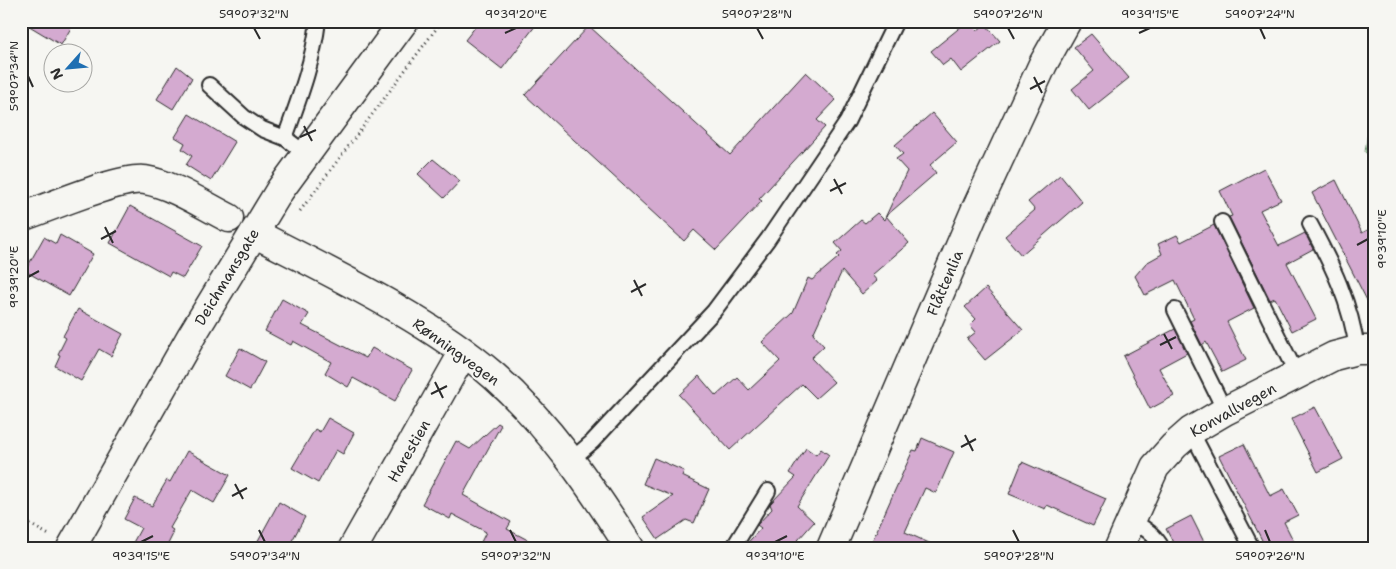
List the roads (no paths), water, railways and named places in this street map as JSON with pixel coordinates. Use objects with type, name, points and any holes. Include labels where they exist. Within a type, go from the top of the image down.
[{"type":"street","name":"Deichmansgate","points":[[71,548],[192,335],[254,233],[295,146],[404,21]]},
{"type":"street","name":"Flåttenlia","points":[[830,548],[975,212],[1043,64],[1067,21]]},
{"type":"street","points":[[21,217],[126,180],[145,180],[166,187],[229,218]]},
{"type":"street","name":"Rønningvegen","points":[[254,233],[410,318],[494,376],[571,460],[630,548]]},
{"type":"street","name":"Konvallvegen","points":[[1119,548],[1155,467],[1191,431],[1225,411],[1334,356],[1366,350]]},
{"type":"street","name":"Harestien","points":[[352,548],[463,353]]},
{"type":"lane","points":[[209,85],[244,117],[262,129],[295,146],[315,48],[318,21]]},
{"type":"lane","points":[[571,460],[592,442],[714,311],[768,240],[847,122],[896,21]]},
{"type":"lane","points":[[1222,222],[1297,375]]},
{"type":"lane","points":[[1310,224],[1337,273],[1354,324],[1366,350]]},
{"type":"lane","points":[[1175,310],[1225,411]]},
{"type":"lane","points":[[1191,431],[1252,548]]},
{"type":"lane","points":[[733,548],[768,491]]},
{"type":"lane","points":[[1131,520],[1157,539],[1162,548]]}]
